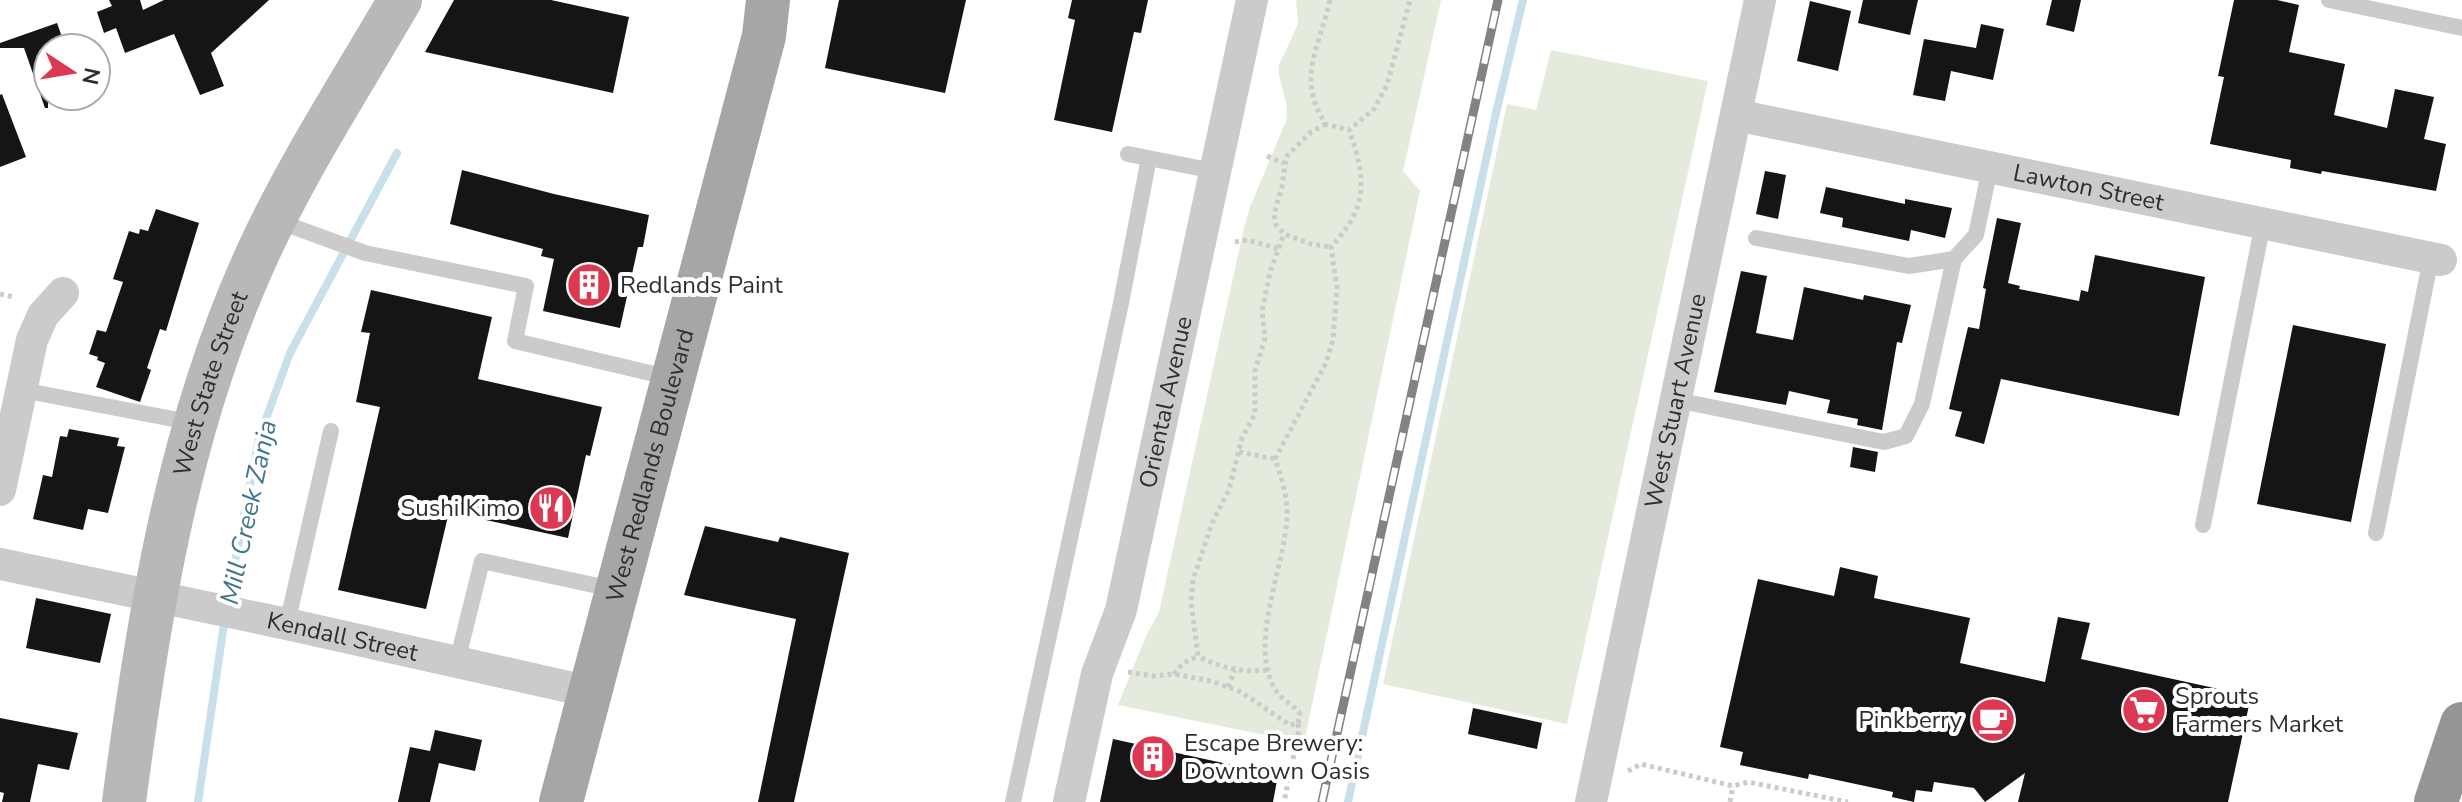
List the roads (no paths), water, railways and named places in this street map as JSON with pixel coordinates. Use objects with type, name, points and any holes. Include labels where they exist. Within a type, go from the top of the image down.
[{"type":"highway","points":[[2436,802],[2462,724]]},
{"type":"main road","name":"West Redlands Boulevard","points":[[561,802],[771,12]]},
{"type":"street","name":"West State Street","points":[[124,802],[139,684],[155,597],[183,463],[195,424],[232,317],[274,219],[400,0]]},
{"type":"street","name":"Oriental Avenue","points":[[1069,802],[1097,674],[1121,610],[1252,0]]},
{"type":"street","name":"West Stuart Avenue","points":[[1591,802],[1760,0]]},
{"type":"street","name":"Lawton Street","points":[[1736,115],[2436,259]]},
{"type":"street","points":[[0,490],[32,340],[43,315],[63,293]]},
{"type":"street","name":"Kendall Street","points":[[0,564],[591,692]]},
{"type":"lane","points":[[2329,0],[2462,28]]},
{"type":"lane","points":[[1128,154],[1214,171]]},
{"type":"lane","points":[[1013,802],[1121,303],[1149,158]]},
{"type":"lane","points":[[1676,400],[1884,442],[1906,436],[1922,404],[1954,259],[1976,235],[1990,168]]},
{"type":"lane","points":[[274,219],[356,250],[526,286],[515,341],[674,379]]},
{"type":"lane","points":[[2203,525],[2263,223]]},
{"type":"lane","points":[[1756,238],[1909,266],[1954,259]]},
{"type":"lane","points":[[2376,533],[2436,259]]},
{"type":"lane","points":[[22,390],[195,424]]},
{"type":"lane","points":[[287,624],[331,431]]},
{"type":"lane","points":[[457,662],[482,561],[618,590]]},
{"type":"waterway","points":[[1348,802],[1523,0]]},
{"type":"waterway","name":"Mill Creek Zanja","points":[[227,603],[259,438],[290,353],[397,153]]},
{"type":"waterway","name":"Mill Creek Zanja","points":[[198,802],[225,617]]},
{"type":"railway","points":[[1322,802],[1498,0]]},
{"type":"place","name":"Redlands Paint","points":[[589,285]]},
{"type":"place","name":"Sushi Kimo","points":[[551,508]]},
{"type":"place","name":"Sprouts Farmers Market","points":[[2144,710]]},
{"type":"place","name":"Pinkberry","points":[[1993,720]]},
{"type":"place","name":"Escape Brewery: Downtown Oasis","points":[[1153,757]]}]
